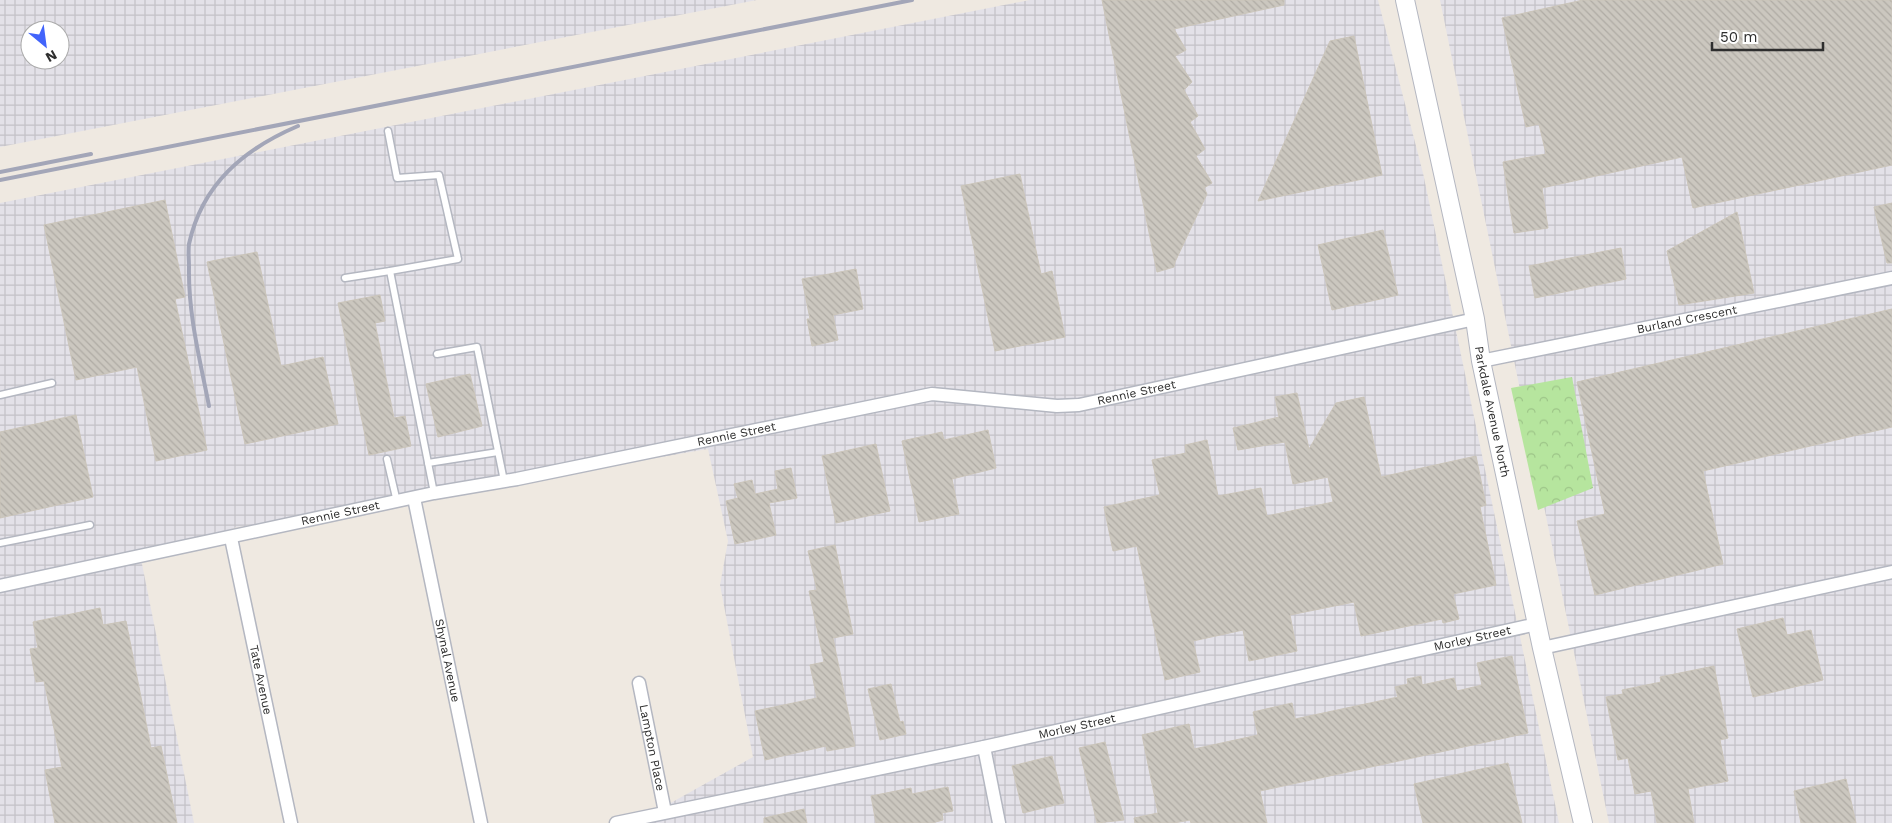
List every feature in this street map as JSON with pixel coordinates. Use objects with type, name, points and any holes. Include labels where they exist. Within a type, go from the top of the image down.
[{"type":"main road","name":"Parkdale Avenue North","points":[[1405,0],[1475,319],[1482,361],[1542,648],[1583,823]]},
{"type":"street","name":"Burland Crescent","points":[[1482,361],[1892,278]]},
{"type":"street","name":"Rennie Street","points":[[0,586],[434,493],[504,481],[932,394],[1057,406],[1079,405],[1475,319]]},
{"type":"street","name":"Shynal Avenue","points":[[414,498],[481,823]]},
{"type":"street","name":"Tate Avenue","points":[[231,538],[291,823]]},
{"type":"street","points":[[1542,648],[1892,572]]},
{"type":"street","name":"Morley Street","points":[[616,823],[984,747],[1538,624]]},
{"type":"street","name":"Lampton Place","points":[[639,683],[665,812]]},
{"type":"street","points":[[984,747],[998,823]]},
{"type":"lane","points":[[345,278],[458,259],[439,175],[397,178],[388,131]]},
{"type":"lane","points":[[390,271],[434,493]]},
{"type":"lane","points":[[437,354],[477,348],[504,481]]},
{"type":"lane","points":[[0,395],[52,383]]},
{"type":"lane","points":[[428,463],[498,452]]},
{"type":"lane","points":[[388,459],[397,502]]},
{"type":"lane","points":[[0,543],[90,524]]},
{"type":"shaded area","points":[[0,0],[757,0],[0,147]]},
{"type":"shaded area","points":[[1030,0],[1378,0],[1423,173],[1559,823],[627,823],[642,819],[753,757],[720,585],[728,541],[708,449],[514,482],[415,503],[237,527],[141,559],[194,823],[0,823],[0,203]]},
{"type":"shaded area","points":[[1440,0],[1892,0],[1892,823],[1609,823]]},
{"type":"green space","points":[[1572,377],[1593,488],[1538,510],[1511,388]]},
{"type":"building","points":[[1102,0],[1284,0],[1284,5],[1174,29],[1186,50],[1175,56],[1192,82],[1184,90],[1198,116],[1190,122],[1205,149],[1196,156],[1212,183],[1204,188],[1207,194],[1174,267],[1157,272]]},
{"type":"building","points":[[1583,0],[1892,0],[1892,165],[1693,208],[1682,157],[1542,188],[1548,228],[1514,233],[1503,162],[1546,154],[1539,124],[1526,127],[1502,18]]},
{"type":"building","points":[[1354,36],[1382,175],[1258,201],[1330,41]]},
{"type":"building","points":[[1020,174],[1041,274],[1052,271],[1065,337],[995,351],[961,186]]},
{"type":"building","points":[[165,200],[185,297],[175,299],[207,450],[156,461],[137,367],[76,380],[44,225]]},
{"type":"building","points":[[1892,203],[1892,263],[1887,263],[1874,207]]},
{"type":"building","points":[[1737,212],[1754,293],[1679,305],[1667,251]]},
{"type":"building","points":[[1383,230],[1398,295],[1332,310],[1318,245]]},
{"type":"building","points":[[1621,248],[1626,279],[1535,298],[1529,266]]},
{"type":"building","points":[[257,252],[281,366],[323,357],[338,424],[245,444],[207,262]]},
{"type":"building","points":[[856,269],[863,309],[833,315],[838,340],[812,346],[807,319],[810,319],[802,279]]},
{"type":"building","points":[[380,295],[385,321],[375,323],[394,418],[405,416],[411,446],[369,455],[338,303]]},
{"type":"building","points":[[1892,309],[1892,427],[1703,471],[1723,564],[1595,595],[1577,521],[1605,514],[1577,382]]},
{"type":"building","points":[[470,374],[482,426],[438,437],[426,384]]},
{"type":"building","points":[[1297,393],[1309,449],[1336,403],[1364,397],[1381,477],[1476,456],[1486,505],[1480,507],[1496,585],[1453,594],[1459,619],[1443,623],[1442,619],[1361,636],[1354,602],[1290,615],[1297,651],[1249,661],[1243,630],[1193,641],[1200,672],[1165,680],[1137,546],[1113,551],[1104,507],[1160,495],[1152,460],[1186,453],[1185,445],[1207,440],[1218,496],[1261,488],[1267,516],[1333,502],[1328,477],[1293,484],[1285,442],[1238,450],[1233,428],[1279,417],[1275,397]]},
{"type":"building","points":[[76,415],[93,497],[0,518],[0,432]]},
{"type":"building","points":[[988,430],[996,468],[952,479],[959,514],[919,522],[902,441],[942,432],[944,440]]},
{"type":"building","points":[[876,444],[890,511],[836,523],[822,456]]},
{"type":"building","points":[[791,468],[797,498],[769,503],[776,535],[735,544],[726,501],[738,498],[734,484],[752,480],[755,494],[778,489],[775,471]]},
{"type":"building","points":[[835,545],[853,634],[833,638],[855,746],[827,751],[826,746],[765,760],[755,711],[817,698],[810,665],[824,662],[809,591],[817,590],[808,551]]},
{"type":"building","points":[[100,608],[103,625],[126,621],[151,748],[161,746],[177,823],[55,823],[45,770],[62,767],[44,681],[36,682],[30,649],[38,648],[33,622]]},
{"type":"building","points":[[1783,618],[1787,635],[1811,630],[1823,680],[1753,697],[1737,629]]},
{"type":"building","points":[[1512,656],[1528,733],[1260,791],[1267,823],[1191,823],[1190,820],[1174,823],[1135,823],[1134,818],[1158,813],[1142,735],[1189,724],[1194,749],[1258,735],[1253,712],[1292,703],[1295,719],[1398,697],[1395,687],[1408,684],[1407,679],[1421,676],[1422,685],[1454,678],[1457,691],[1482,685],[1477,663]]},
{"type":"building","points":[[1714,666],[1728,738],[1720,740],[1728,781],[1688,789],[1694,823],[1657,823],[1651,791],[1635,794],[1628,758],[1618,760],[1606,697],[1623,694],[1622,690],[1661,682],[1660,677]]},
{"type":"building","points":[[891,684],[900,722],[903,721],[906,734],[880,740],[868,689]]},
{"type":"building","points":[[1105,742],[1124,820],[1097,823],[1079,748]]},
{"type":"building","points":[[1052,756],[1064,803],[1023,813],[1012,766]]},
{"type":"building","points":[[1508,763],[1522,823],[1423,823],[1414,784]]},
{"type":"building","points":[[1846,779],[1856,823],[1801,823],[1794,791]]},
{"type":"building","points":[[948,787],[953,811],[942,813],[943,820],[932,823],[876,823],[871,796],[911,788],[912,794]]},
{"type":"building","points":[[804,809],[807,823],[764,823],[764,818]]},
{"type":"railway","points":[[0,180],[912,0]]},
{"type":"railway","points":[[209,406],[190,302],[189,244],[195,223],[204,203],[228,171],[260,146],[298,126]]},
{"type":"railway","points":[[0,172],[91,154]]}]
